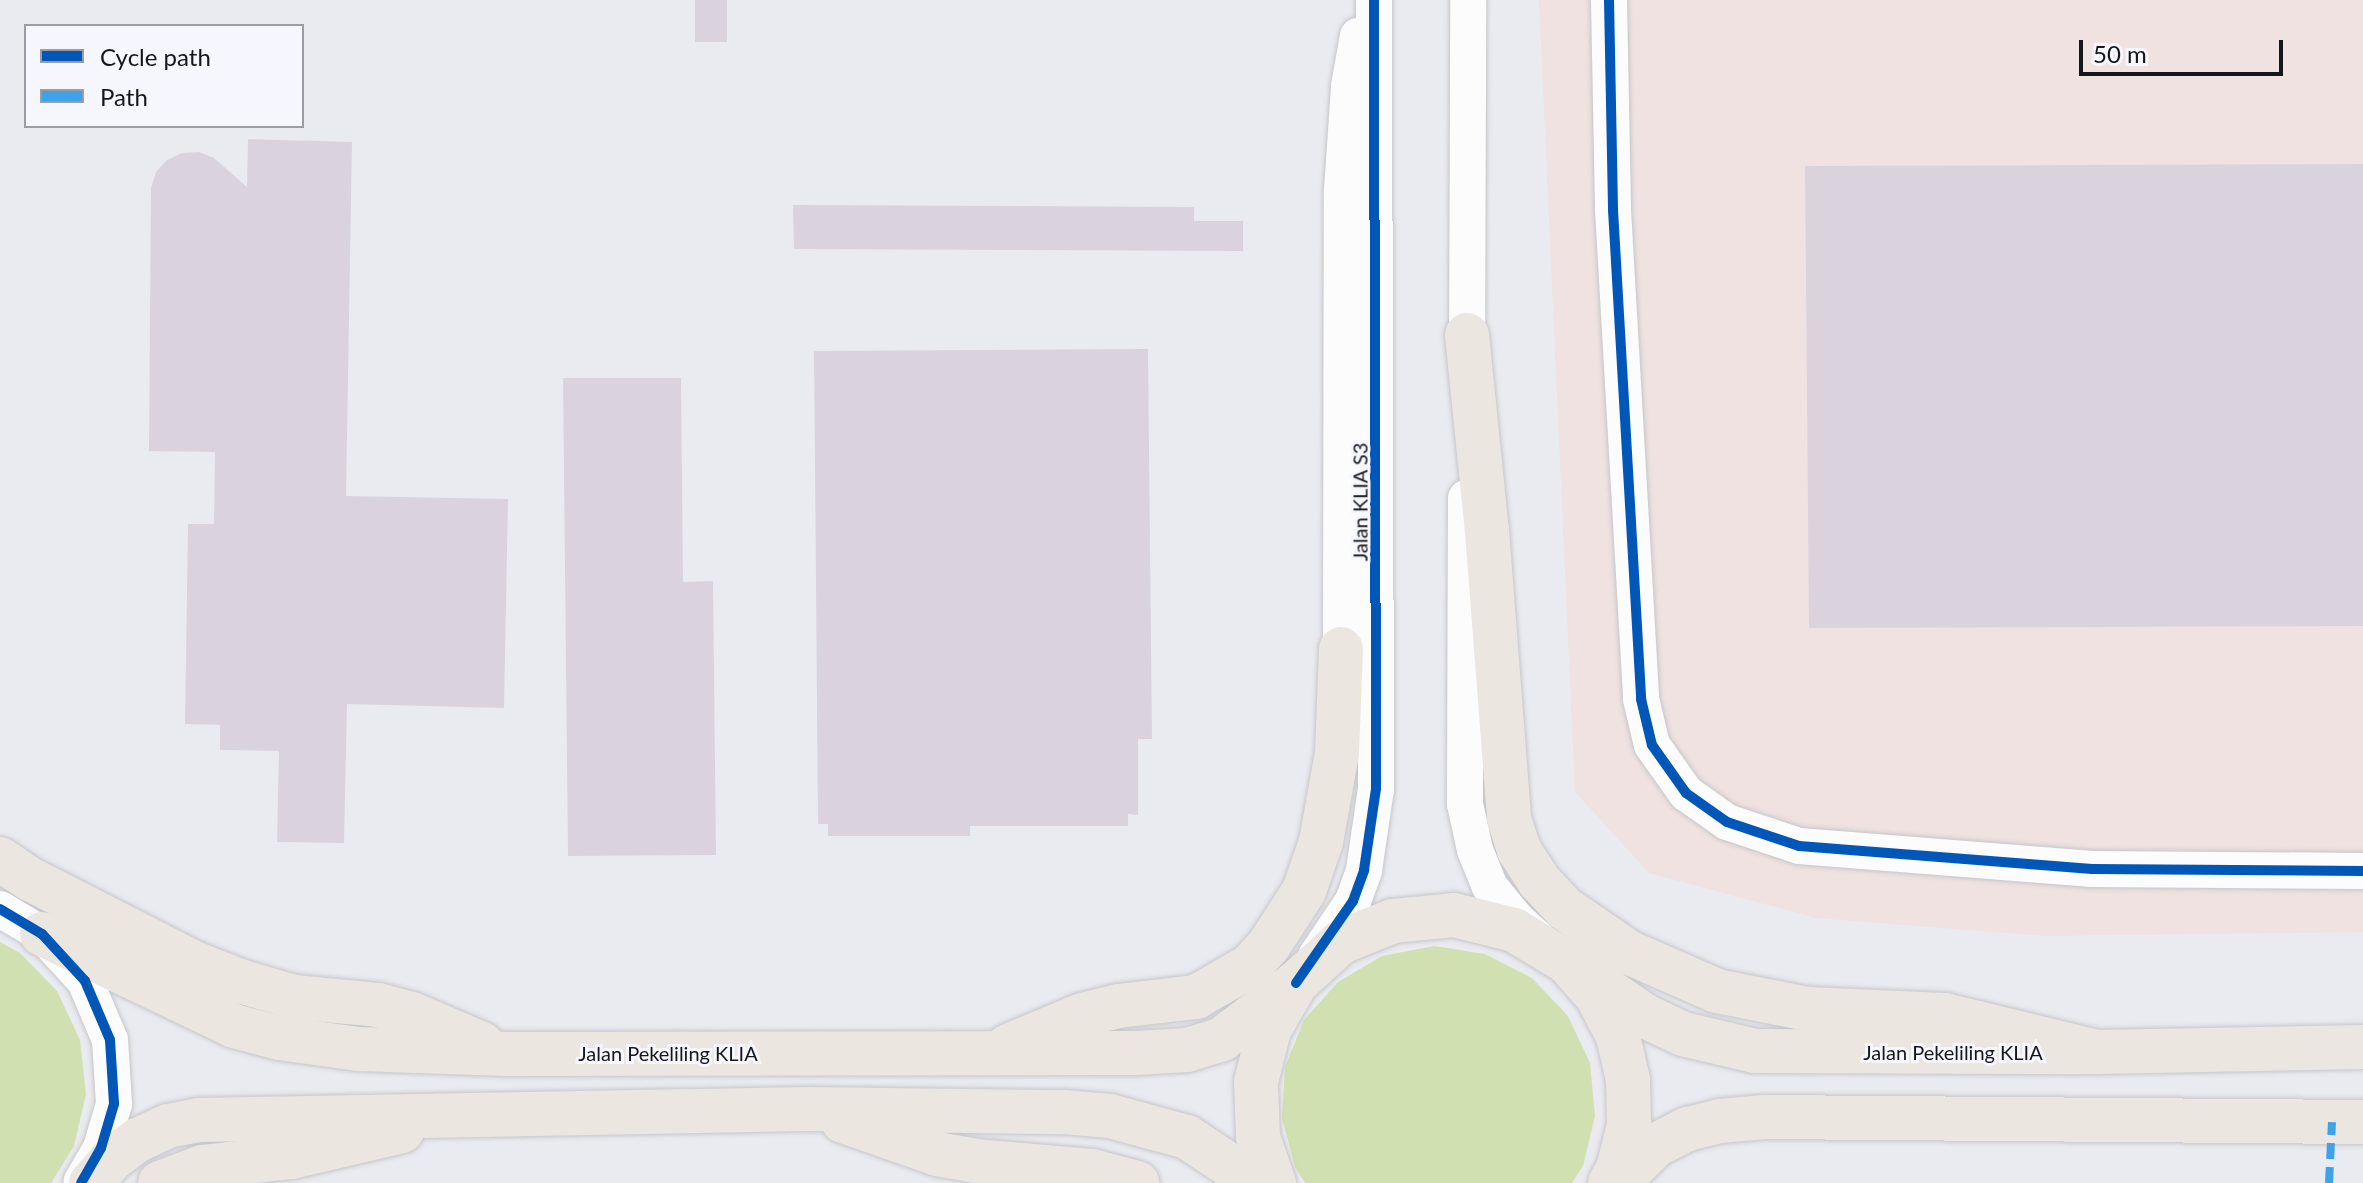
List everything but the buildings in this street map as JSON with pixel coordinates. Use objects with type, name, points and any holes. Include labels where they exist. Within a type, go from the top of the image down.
[{"type":"main road","points":[[1467,335],[1487,531],[1509,819],[1519,850],[1539,881],[1564,908],[1630,953],[1717,991],[1808,1009],[1945,1015],[2097,1052]]},
{"type":"main road","points":[[995,1052],[1082,1015],[1118,1006],[1196,997],[1250,966],[1269,945],[1304,891],[1321,842],[1337,753],[1341,649]]},
{"type":"main road","points":[[0,859],[30,879],[140,935],[243,982],[294,997],[378,1005],[412,1014],[506,1054]]},
{"type":"main road","name":"Jalan Pekeliling KLIA","points":[[42,934],[234,1026],[279,1038],[358,1049],[506,1054],[1136,1053],[1187,1050],[1222,1039],[1296,983],[1341,942],[1393,921],[1454,915],[1514,930],[1645,1016],[1683,1034],[1755,1051],[2097,1052],[2363,1047]]},
{"type":"main road","name":"Jalan Pekeliling KLIA","points":[[1567,962],[1597,996],[1618,1036],[1628,1080],[1629,1125],[1610,1183]]},
{"type":"main road","name":"Jalan Pekeliling KLIA","points":[[1274,1183],[1258,1137],[1256,1082],[1269,1030],[1296,983]]},
{"type":"main road","points":[[807,1109],[937,1154],[1092,1171],[1137,1183]]},
{"type":"main road","points":[[91,1183],[111,1160],[138,1140],[168,1126],[199,1120],[486,1112],[807,1109],[1064,1112],[1110,1116],[1187,1137],[1256,1183]]},
{"type":"main road","points":[[160,1183],[202,1167],[291,1157],[486,1112]]},
{"type":"main road","points":[[1617,1183],[1656,1145],[1688,1129],[1750,1118],[2363,1122]]},
{"type":"street","points":[[1341,649],[1342,190],[1349,86],[1364,0]]},
{"type":"street","name":"Jalan KLIA S3","points":[[1296,983],[1353,901],[1364,870],[1376,789],[1374,0]]},
{"type":"street","points":[[1468,0],[1465,804],[1475,850],[1490,887],[1517,920],[1567,962]]},
{"type":"street","points":[[1609,0],[1613,210],[1641,699],[1652,745],[1686,793],[1727,822],[1799,846],[2092,869],[2363,871]]},
{"type":"street","name":"Jalan Pekeliling KLIA","points":[[0,909],[42,934],[85,981],[110,1040],[114,1104],[101,1148],[81,1183]]},
{"type":"shaded area","points":[[1539,0],[2363,0],[2363,932],[2045,936],[1816,918],[1649,873],[1575,792]]},
{"type":"green space","points":[[0,942],[20,953],[57,991],[80,1040],[86,1094],[74,1146],[51,1183],[0,1183]]},
{"type":"green space","points":[[1434,946],[1485,954],[1532,978],[1568,1016],[1590,1063],[1595,1116],[1583,1166],[1572,1183],[1305,1183],[1295,1167],[1282,1118],[1285,1067],[1304,1020],[1338,982],[1382,956]]},
{"type":"marked path","points":[[2329,1183],[2332,1122]]},
{"type":"cycle path","points":[[1296,983],[1353,901],[1364,870],[1376,789],[1374,0]]},
{"type":"cycle path","points":[[1609,0],[1613,210],[1641,699],[1652,745],[1686,793],[1727,822],[1799,846],[2092,869],[2363,871]]},
{"type":"cycle path","points":[[0,909],[42,934],[85,981],[110,1040],[114,1104],[101,1148],[81,1183]]}]
